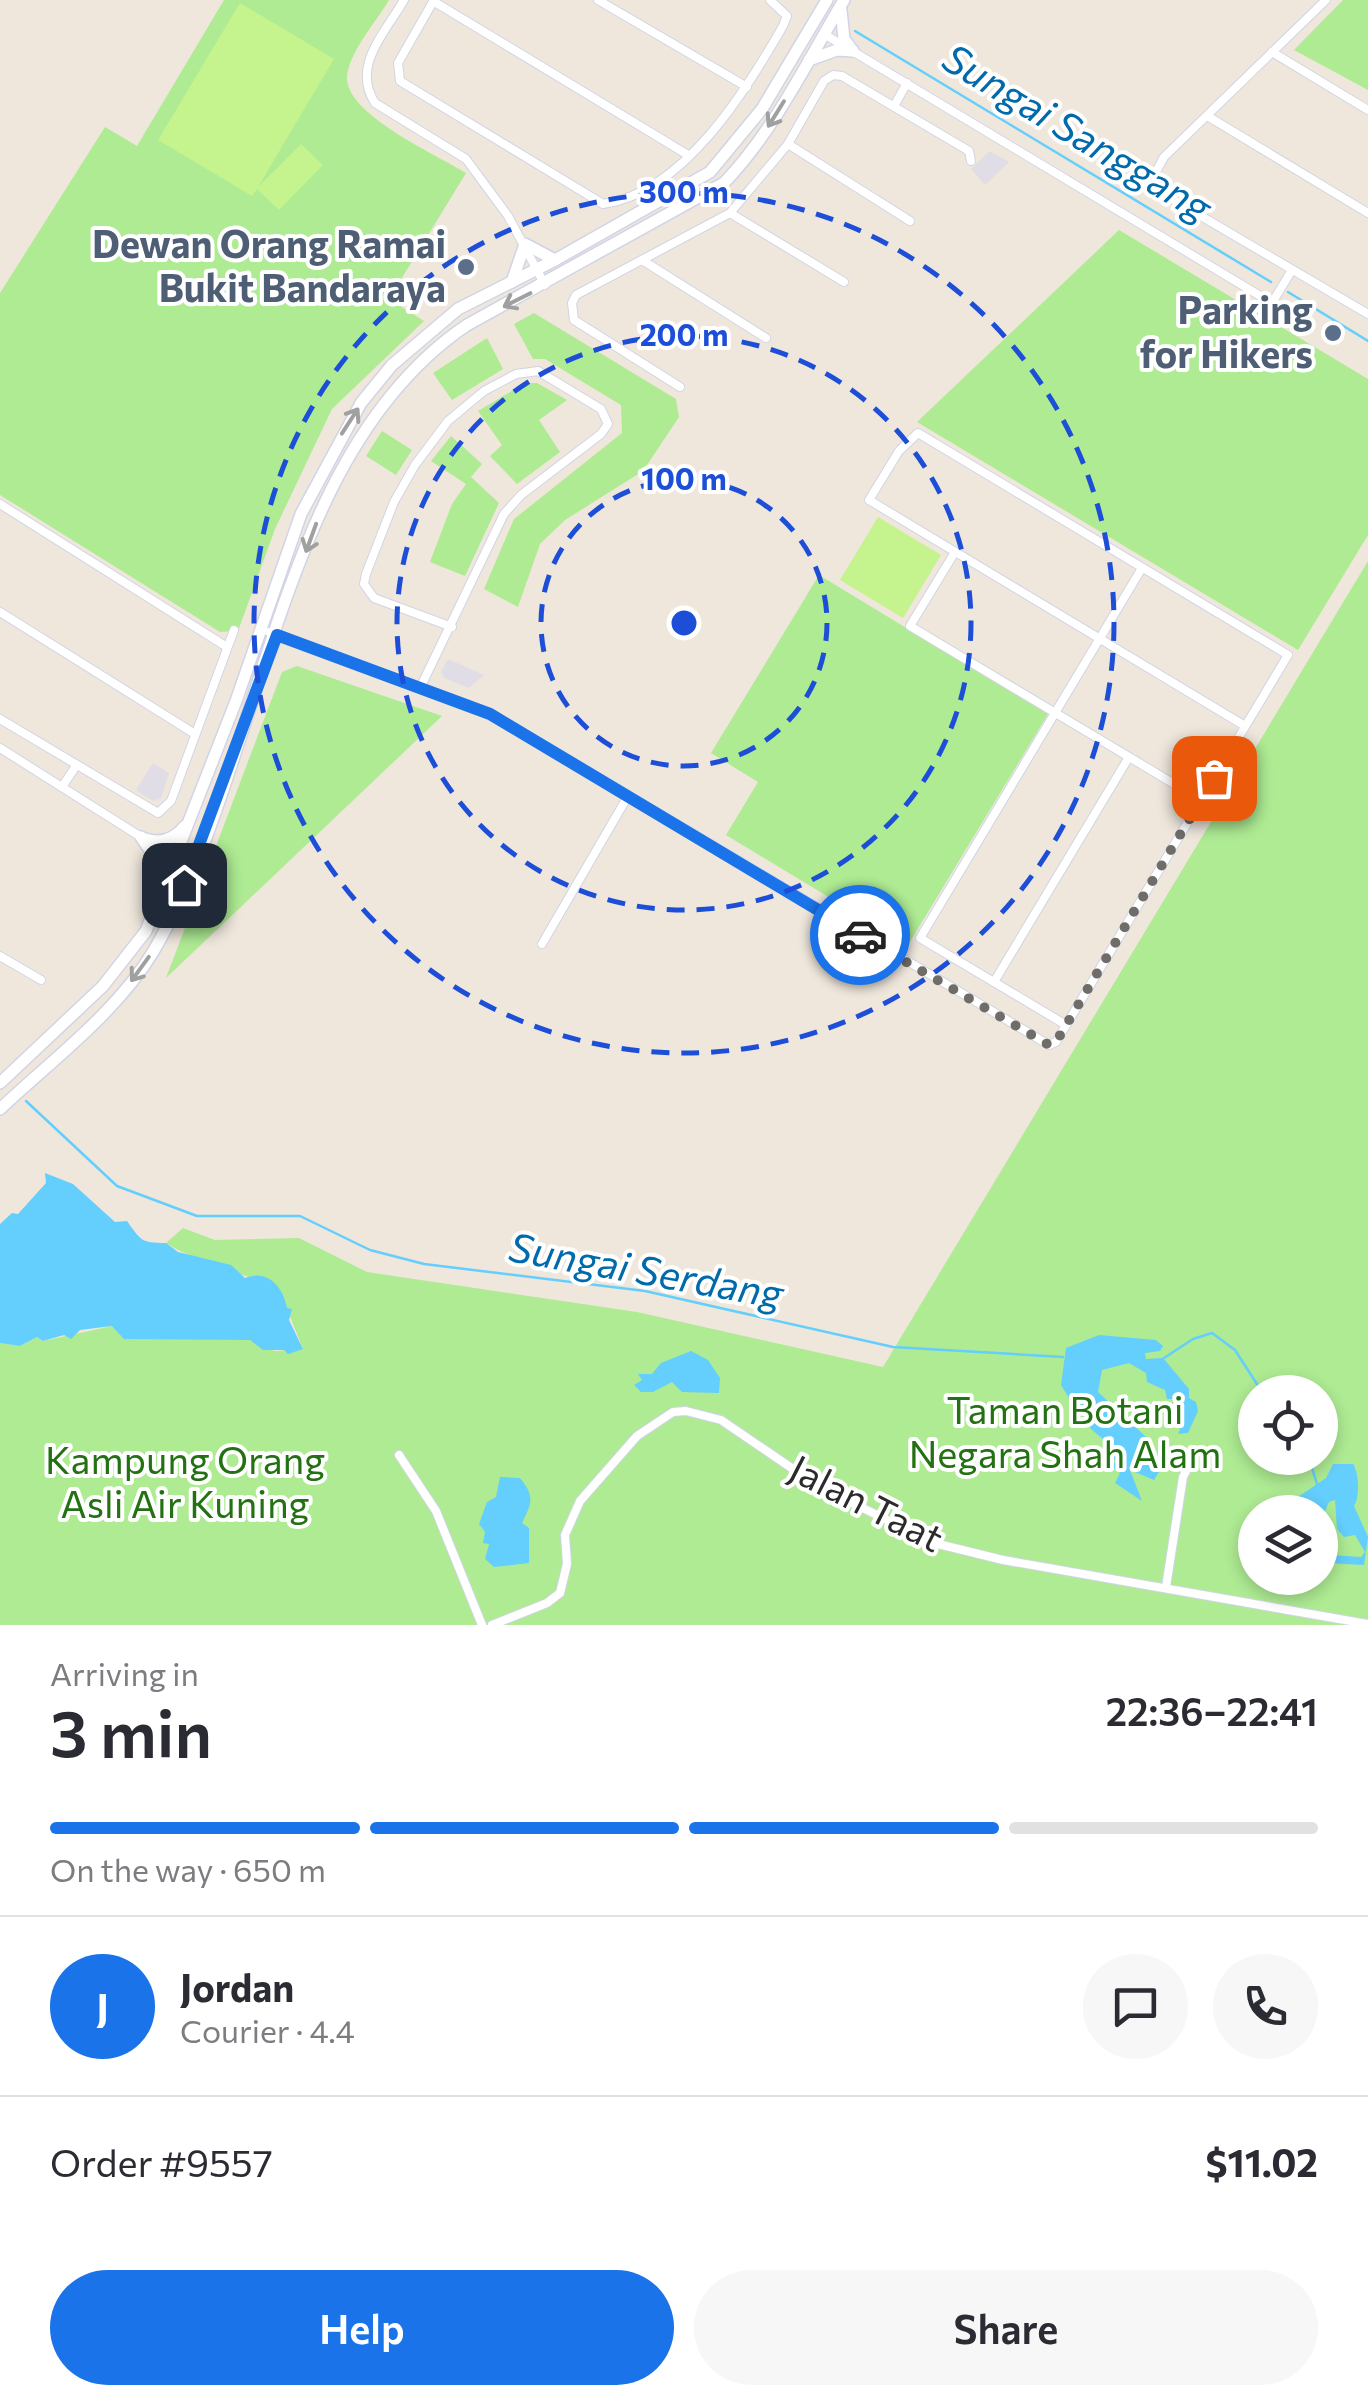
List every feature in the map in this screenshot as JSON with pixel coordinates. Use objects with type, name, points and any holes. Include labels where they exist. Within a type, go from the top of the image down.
[{"type":"street","points":[[404,0],[367,63],[366,89],[375,103],[466,159],[524,244],[545,286]]},
{"type":"street","points":[[598,0],[747,87]]},
{"type":"street","points":[[688,155],[434,1],[402,54],[396,72],[406,88],[604,204],[629,198],[688,155],[719,130],[787,16],[770,0]]},
{"type":"street","points":[[0,1083],[126,960],[146,931],[312,489],[361,403],[426,333],[458,308],[537,270],[710,172],[762,109],[827,0]]},
{"type":"street","points":[[1326,0],[1164,157],[1152,178],[1172,198],[1368,314]]},
{"type":"street","points":[[0,1109],[114,1002],[152,952],[196,857],[318,520],[343,464],[377,409],[434,347],[724,183],[744,163],[843,3]]},
{"type":"street","points":[[843,3],[844,39],[853,51]]},
{"type":"street","points":[[811,26],[1272,304],[1292,270]]},
{"type":"street","points":[[808,61],[822,53],[853,51]]},
{"type":"street","points":[[1272,52],[1368,110]]},
{"type":"street","points":[[680,387],[574,320],[570,312],[576,296],[730,213],[788,144],[824,81],[834,75],[894,106],[969,151],[971,161]]},
{"type":"street","points":[[894,106],[907,83]]},
{"type":"street","points":[[1209,117],[1368,214]]},
{"type":"street","points":[[788,144],[910,220]]},
{"type":"street","points":[[730,213],[844,282]]},
{"type":"street","points":[[524,244],[555,260]]},
{"type":"street","points":[[512,282],[524,244]]},
{"type":"street","points":[[642,260],[766,338]]},
{"type":"street","points":[[420,686],[452,627],[511,504],[602,434],[608,424],[601,409],[538,372],[516,374],[484,391],[448,421],[400,490],[366,574],[364,584],[374,598],[452,627]]},
{"type":"street","points":[[260,629],[490,714],[1040,1044],[1056,1042],[1288,655],[918,433],[898,450],[869,500],[1245,726]]},
{"type":"street","points":[[0,504],[227,647]]},
{"type":"street","points":[[955,552],[910,626],[1201,800]]},
{"type":"street","points":[[1066,1025],[920,938],[1142,568]]},
{"type":"street","points":[[0,612],[196,734]]},
{"type":"street","points":[[0,719],[158,813],[171,801],[234,630]]},
{"type":"street","points":[[0,748],[140,837],[156,843],[168,840],[189,821]]},
{"type":"street","points":[[994,982],[1129,758]]},
{"type":"street","points":[[62,787],[76,766]]},
{"type":"street","points":[[542,944],[628,796]]},
{"type":"street","points":[[140,837],[158,862],[160,896]]},
{"type":"street","points":[[0,956],[41,980]]},
{"type":"street","name":"Jalan Taat","points":[[492,1625],[547,1604],[560,1593],[566,1582],[565,1535],[580,1501],[636,1436],[673,1412],[686,1410],[721,1420],[818,1486],[934,1543],[1003,1560],[1368,1624]]},
{"type":"street","points":[[399,1455],[436,1511],[482,1625]]},
{"type":"street","points":[[1166,1586],[1183,1477],[1193,1458]]},
{"type":"shaded area","points":[[990,151],[1009,162],[985,185],[971,169]]},
{"type":"shaded area","points":[[448,659],[484,675],[469,688],[444,678],[441,672]]},
{"type":"shaded area","points":[[153,763],[169,773],[161,798],[153,801],[136,790]]},
{"type":"green space","points":[[224,0],[389,0],[349,66],[350,90],[360,105],[394,132],[466,173],[389,299],[424,321],[332,409],[275,529],[238,631],[220,632],[0,495],[0,293],[105,127],[137,146]]},
{"type":"green space","points":[[1343,0],[1368,0],[1368,90],[1294,50]]},
{"type":"green space","points":[[240,3],[334,59],[258,187],[301,144],[323,165],[279,210],[257,189],[252,196],[158,140]]},
{"type":"green space","points":[[1119,230],[1368,379],[1368,535],[1298,650],[917,422]]},
{"type":"green space","points":[[534,313],[676,399],[679,417],[643,471],[565,520],[540,544],[518,607],[484,589],[514,519],[622,433],[621,405],[545,359],[533,359],[514,324]]},
{"type":"green space","points":[[487,338],[503,369],[452,400],[433,373]]},
{"type":"green space","points":[[525,383],[537,383],[567,400],[539,420],[560,452],[517,484],[490,456],[502,445],[478,411]]},
{"type":"green space","points":[[382,431],[412,450],[396,475],[366,456]]},
{"type":"green space","points":[[451,436],[482,464],[471,477],[499,503],[465,576],[430,562],[452,504],[466,484],[431,461]]},
{"type":"green space","points":[[878,517],[941,555],[903,618],[840,580]]},
{"type":"green space","name":"Taman Botani Negara Shah Alam","points":[[1368,561],[1368,1625],[0,1625],[0,1343],[20,1346],[37,1337],[43,1341],[112,1326],[133,1336],[250,1340],[275,1351],[303,1349],[287,1309],[262,1280],[214,1265],[166,1243],[183,1228],[215,1240],[299,1238],[367,1272],[637,1312],[883,1367]]},
{"type":"green space","points":[[819,575],[1048,714],[908,945],[726,835],[758,782],[711,753]]},
{"type":"green space","points":[[297,666],[442,716],[166,978],[282,672]]},
{"type":"water","points":[[45,1173],[73,1184],[115,1222],[127,1221],[146,1241],[166,1243],[178,1252],[231,1265],[245,1278],[261,1276],[273,1282],[287,1308],[292,1309],[289,1320],[303,1349],[288,1354],[284,1350],[263,1350],[250,1340],[124,1339],[112,1326],[80,1330],[71,1339],[64,1335],[43,1341],[37,1337],[20,1346],[0,1343],[0,1224],[12,1213],[18,1214],[46,1183]]},
{"type":"water","points":[[1099,1335],[1156,1340],[1163,1346],[1160,1351],[1145,1353],[1146,1359],[1163,1358],[1189,1389],[1189,1398],[1196,1402],[1198,1411],[1188,1433],[1178,1434],[1183,1421],[1178,1399],[1167,1399],[1165,1390],[1147,1382],[1146,1373],[1129,1363],[1102,1370],[1098,1392],[1146,1437],[1151,1453],[1166,1460],[1154,1480],[1130,1470],[1142,1501],[1115,1483],[1120,1473],[1111,1466],[1116,1461],[1111,1457],[1110,1445],[1091,1429],[1085,1413],[1076,1409],[1061,1385],[1066,1348]]},
{"type":"water","points":[[691,1351],[708,1360],[720,1378],[719,1393],[682,1392],[672,1382],[653,1392],[641,1392],[634,1385],[642,1380],[638,1374],[652,1374],[661,1363]]},
{"type":"water","points":[[1338,1464],[1353,1464],[1355,1468],[1358,1491],[1354,1506],[1368,1537],[1364,1565],[1338,1564],[1338,1555],[1361,1557],[1365,1552],[1355,1535],[1344,1537],[1338,1530],[1338,1495],[1301,1495],[1326,1478],[1338,1475]]},
{"type":"water","points":[[500,1477],[520,1478],[530,1495],[522,1523],[529,1528],[529,1563],[494,1567],[485,1559],[489,1544],[483,1543],[485,1532],[479,1524],[487,1502],[496,1497]]},
{"type":"waterway","name":"Sungai Sanggang","points":[[855,31],[1271,282]]},
{"type":"waterway","name":"Sungai Sanggang","points":[[1288,292],[1368,341]]},
{"type":"waterway","name":"Sungai Serdang","points":[[26,1101],[117,1186],[197,1216],[300,1216],[370,1250],[424,1264],[645,1291],[893,1347],[1063,1357]]},
{"type":"waterway","name":"Sungai Serdang","points":[[1161,1360],[1193,1339],[1212,1333],[1235,1350],[1251,1375]]},
{"type":"waterway","name":"Sungai Serdang","points":[[1314,1475],[1317,1484]]},
{"type":"way so far","points":[[860,935],[1040,1044],[1056,1042],[1214,778]]},
{"type":"place","name":"Dewan Orang Ramai Bukit Bandaraya","points":[[466,267]]},
{"type":"place","name":"Parking for Hikers","points":[[1333,333]]},
{"type":"route","points":[[184,885],[277,635],[490,714],[860,935]]},
{"type":"park label","name":"Kampung Orang Asli Air Kuning","points":[[185,1483]]}]
